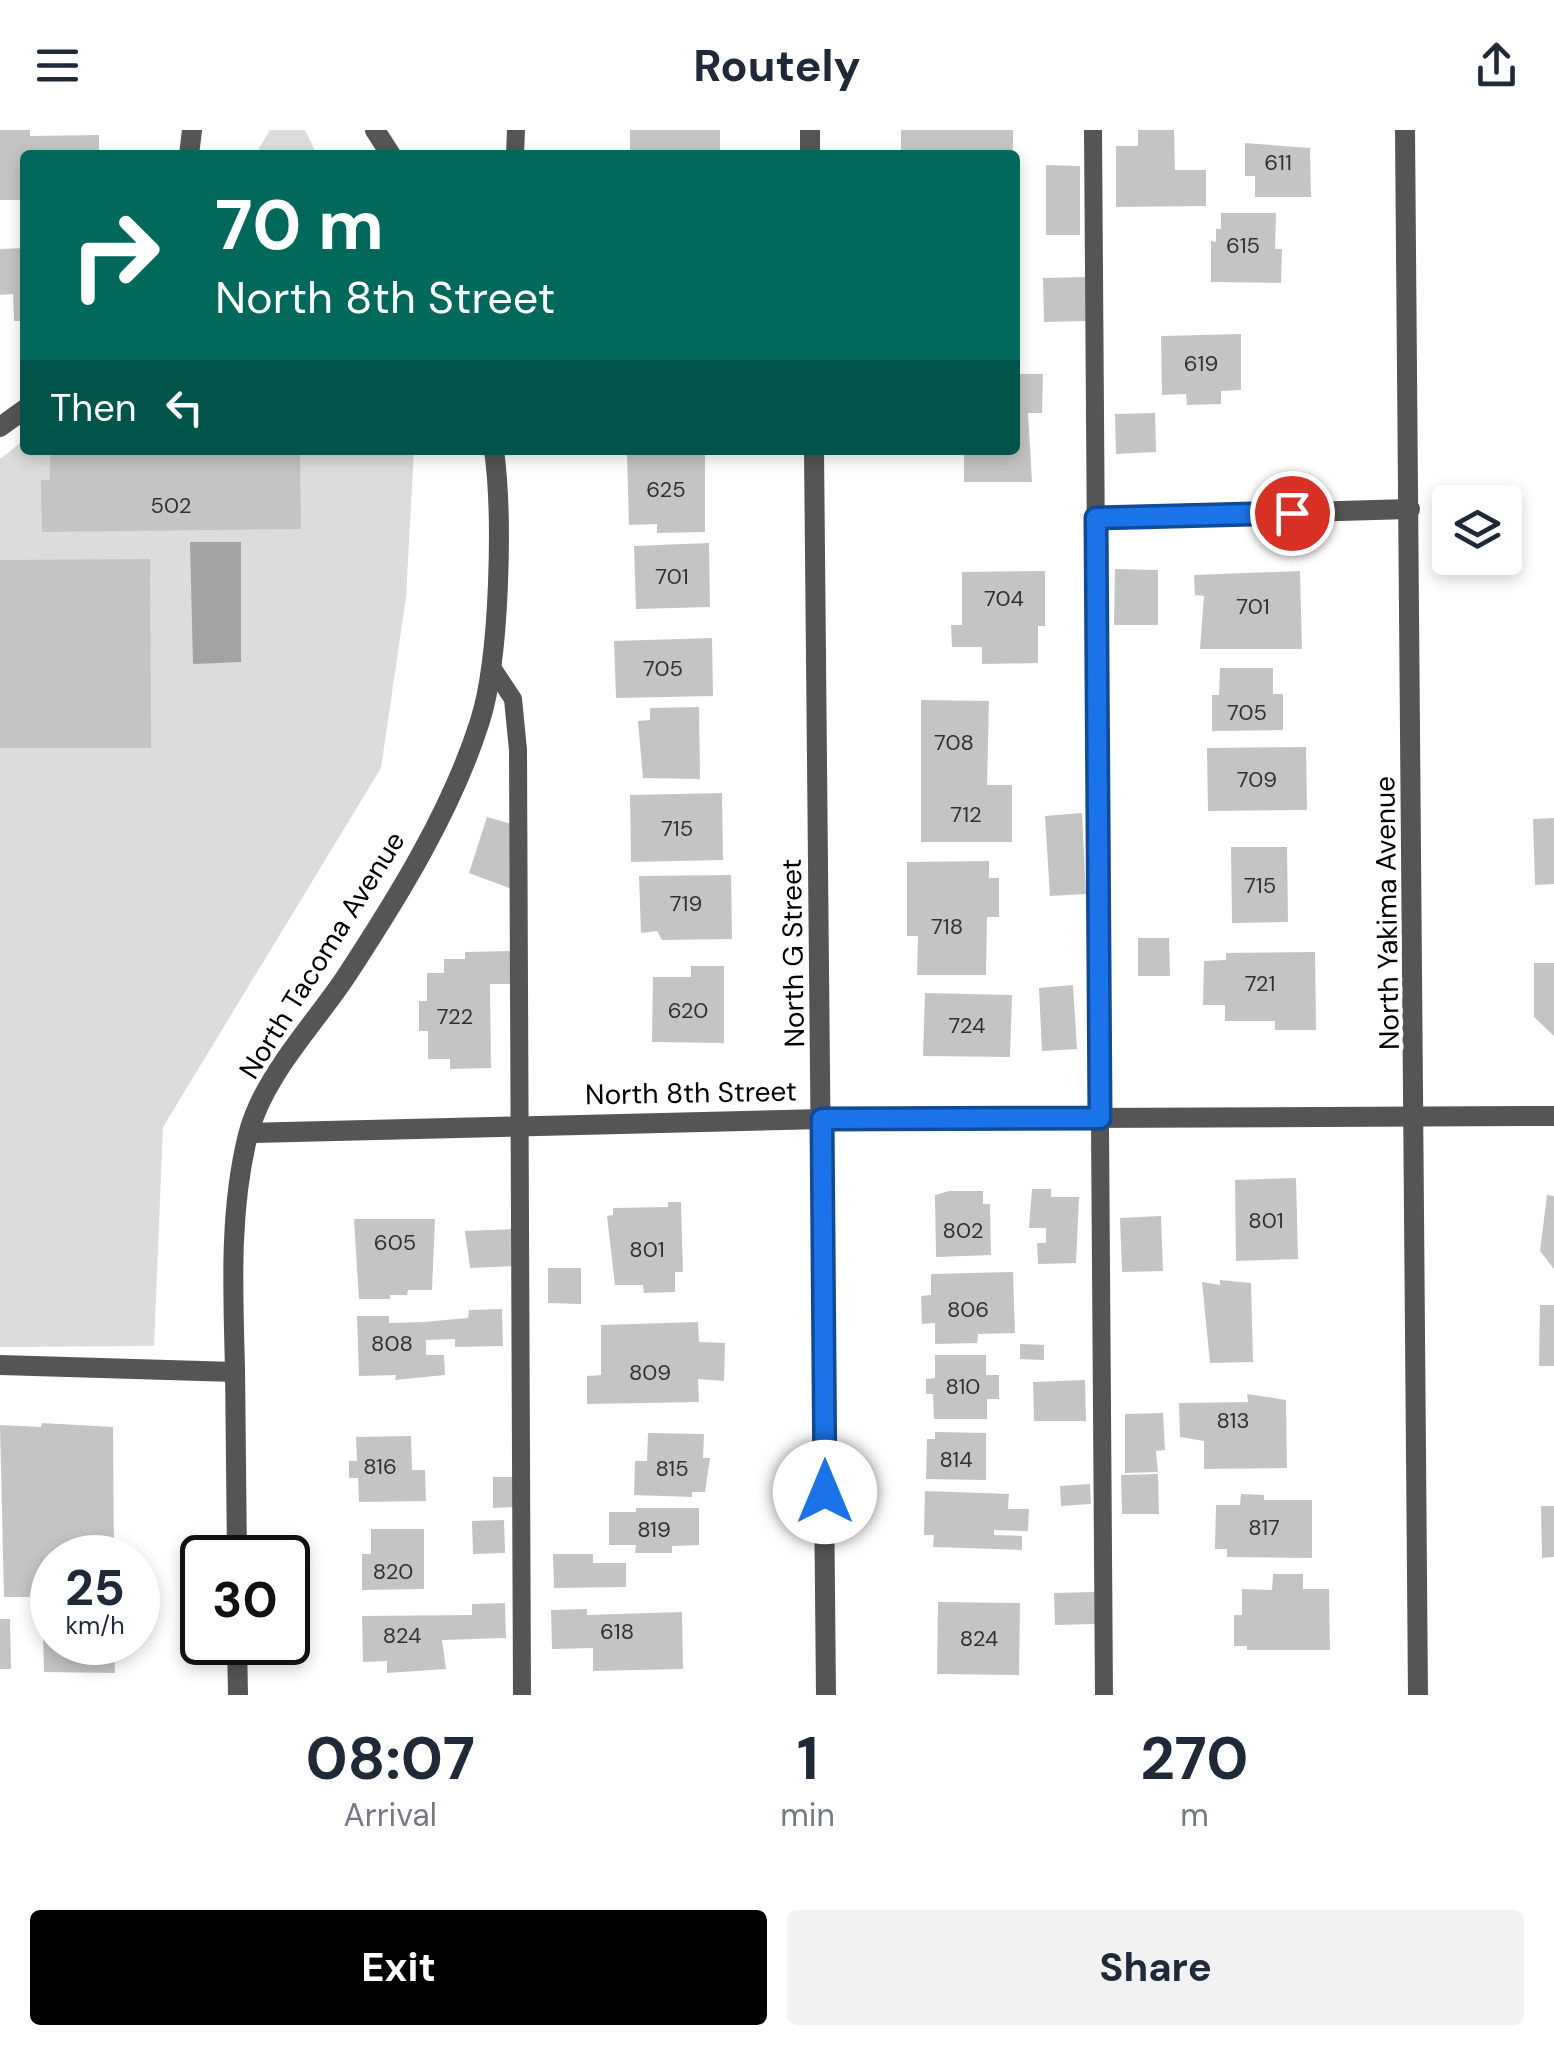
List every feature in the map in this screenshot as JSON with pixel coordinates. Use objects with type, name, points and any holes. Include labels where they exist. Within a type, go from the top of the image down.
[{"type":"street","name":"North Yakima Avenue","points":[[1405,130],[1418,1695]]},
{"type":"street","name":"North Tacoma Avenue","points":[[237,1535],[232,1252],[249,1133],[277,1073],[348,973],[431,832],[481,720],[491,666],[499,483],[495,455]]},
{"type":"street","name":"North G Street","points":[[814,455],[826,1695]]},
{"type":"street","points":[[1096,518],[1410,510]]},
{"type":"street","name":"North 8th Street","points":[[249,1133],[518,1123],[822,1119],[1554,1116]]},
{"type":"street","points":[[0,1365],[235,1372]]},
{"type":"street","points":[[238,1665],[238,1695]]},
{"type":"lane","points":[[1093,130],[1104,1695]]},
{"type":"lane","points":[[491,666],[513,699],[518,739],[522,1695]]},
{"type":"shaded area","points":[[270,130],[305,130],[315,150],[258,150]]},
{"type":"shaded area","points":[[20,443],[20,455],[414,455],[406,597],[381,768],[163,1127],[154,1346],[0,1347],[0,459]]},
{"type":"shaded area","points":[[190,542],[241,542],[241,662],[193,664]]},
{"type":"building","points":[[0,130],[30,130],[30,136],[99,135],[99,150],[20,150],[20,200],[0,200]]},
{"type":"building","points":[[630,130],[720,130],[720,150],[630,150]]},
{"type":"building","points":[[901,130],[1013,130],[1013,150],[901,150]]},
{"type":"building","points":[[1138,130],[1174,130],[1175,170],[1206,170],[1206,206],[1116,207],[1116,146],[1138,146]]},
{"type":"building","points":[[1245,143],[1310,148],[1311,197],[1255,197],[1255,176],[1245,176]]},
{"type":"building","points":[[1046,165],[1080,166],[1080,235],[1046,235]]},
{"type":"building","points":[[1221,213],[1276,213],[1275,249],[1282,249],[1281,283],[1211,282],[1211,241],[1216,242],[1216,229],[1221,229]]},
{"type":"building","points":[[20,248],[20,321],[14,321],[13,294],[0,295],[0,249]]},
{"type":"building","points":[[1087,277],[1087,321],[1044,322],[1043,278]]},
{"type":"building","points":[[1241,334],[1241,390],[1221,391],[1221,404],[1187,405],[1186,394],[1162,395],[1161,336]]},
{"type":"building","points":[[1020,374],[1043,374],[1042,413],[1028,413],[1032,482],[964,482],[964,455],[1020,455]]},
{"type":"building","points":[[1155,413],[1156,452],[1116,454],[1115,414]]},
{"type":"building","points":[[50,455],[300,455],[301,529],[42,532],[41,480],[50,480]]},
{"type":"building","points":[[627,455],[705,455],[705,532],[657,533],[657,524],[629,525]]},
{"type":"building","points":[[709,543],[710,607],[636,609],[634,546]]},
{"type":"building","points":[[150,559],[151,748],[0,748],[0,560]]},
{"type":"building","points":[[1115,569],[1158,570],[1158,625],[1114,625]]},
{"type":"building","points":[[1045,571],[1045,626],[1038,626],[1038,663],[982,664],[982,647],[952,647],[951,625],[962,625],[962,572]]},
{"type":"building","points":[[1300,571],[1302,649],[1200,649],[1204,596],[1195,595],[1194,575]]},
{"type":"building","points":[[712,638],[713,696],[616,698],[614,641]]},
{"type":"building","points":[[1220,668],[1273,668],[1273,694],[1283,694],[1283,730],[1212,731],[1212,695],[1219,695]]},
{"type":"building","points":[[921,700],[989,701],[987,785],[1012,785],[1012,842],[921,842]]},
{"type":"building","points":[[699,707],[700,779],[643,778],[638,721],[650,720],[650,708]]},
{"type":"building","points":[[1306,747],[1307,810],[1208,811],[1207,748]]},
{"type":"building","points":[[722,793],[723,860],[631,862],[630,795]]},
{"type":"building","points":[[1082,813],[1086,894],[1050,896],[1045,816]]},
{"type":"building","points":[[487,817],[512,824],[512,889],[469,873]]},
{"type":"building","points":[[1554,818],[1554,884],[1535,885],[1533,819]]},
{"type":"building","points":[[1231,847],[1287,847],[1288,922],[1232,923]]},
{"type":"building","points":[[989,861],[989,878],[999,878],[999,917],[987,917],[986,975],[917,975],[918,936],[907,936],[907,862]]},
{"type":"building","points":[[731,875],[732,939],[662,940],[657,931],[641,933],[639,876]]},
{"type":"building","points":[[1138,938],[1169,938],[1170,976],[1138,976]]},
{"type":"building","points":[[516,951],[517,984],[490,984],[491,1068],[450,1069],[450,1059],[428,1059],[428,1031],[419,1031],[419,1001],[427,1001],[427,973],[444,973],[444,959],[465,959],[465,952]]},
{"type":"building","points":[[1315,952],[1316,1030],[1275,1030],[1275,1021],[1225,1021],[1225,1005],[1203,1005],[1204,961],[1226,960],[1226,953]]},
{"type":"building","points":[[1534,963],[1554,963],[1554,1036],[1534,1017]]},
{"type":"building","points":[[691,966],[724,966],[724,1043],[652,1042],[653,977],[691,977]]},
{"type":"building","points":[[1073,985],[1077,1049],[1042,1051],[1039,988]]},
{"type":"building","points":[[925,993],[1012,995],[1010,1057],[923,1056]]},
{"type":"building","points":[[1296,1178],[1298,1259],[1236,1261],[1235,1180]]},
{"type":"building","points":[[1032,1189],[1051,1189],[1051,1197],[1079,1197],[1076,1263],[1038,1264],[1037,1243],[1046,1243],[1046,1228],[1029,1228]]},
{"type":"building","points":[[983,1191],[983,1204],[990,1204],[991,1255],[936,1257],[935,1195]]},
{"type":"building","points":[[1547,1195],[1554,1196],[1554,1269],[1540,1251]]},
{"type":"building","points":[[668,1202],[681,1202],[683,1272],[675,1272],[675,1292],[644,1293],[643,1285],[615,1285],[607,1216],[613,1215],[613,1208],[668,1207]]},
{"type":"building","points":[[1161,1216],[1163,1271],[1122,1272],[1120,1218]]},
{"type":"building","points":[[354,1219],[435,1219],[432,1290],[408,1290],[407,1295],[390,1295],[390,1299],[359,1299]]},
{"type":"building","points":[[513,1229],[514,1266],[470,1268],[465,1231]]},
{"type":"building","points":[[548,1268],[581,1268],[581,1304],[548,1303]]},
{"type":"building","points":[[1013,1272],[1015,1333],[978,1334],[977,1343],[935,1344],[935,1323],[922,1324],[921,1296],[931,1295],[931,1274]]},
{"type":"building","points":[[1220,1280],[1251,1283],[1253,1362],[1210,1363],[1202,1282],[1220,1285]]},
{"type":"building","points":[[1540,1305],[1554,1305],[1554,1366],[1539,1366]]},
{"type":"building","points":[[502,1309],[503,1346],[455,1347],[455,1339],[426,1340],[426,1355],[444,1355],[445,1375],[395,1380],[396,1375],[359,1376],[357,1316],[389,1316],[389,1323],[423,1322],[468,1318],[469,1310]]},
{"type":"building","points":[[698,1322],[699,1342],[725,1343],[724,1381],[698,1379],[699,1402],[587,1404],[587,1376],[601,1375],[601,1325]]},
{"type":"building","points":[[1020,1344],[1044,1345],[1044,1360],[1020,1359]]},
{"type":"building","points":[[935,1355],[986,1355],[986,1375],[999,1375],[999,1399],[987,1399],[987,1419],[934,1419],[933,1394],[926,1394],[926,1379],[935,1378]]},
{"type":"building","points":[[1085,1380],[1086,1421],[1034,1421],[1033,1382]]},
{"type":"building","points":[[1247,1394],[1286,1400],[1287,1468],[1204,1469],[1204,1441],[1180,1437],[1179,1403],[1248,1402]]},
{"type":"building","points":[[1163,1413],[1165,1450],[1156,1451],[1158,1472],[1125,1473],[1125,1414]]},
{"type":"building","points":[[42,1423],[113,1427],[114,1535],[30,1535],[30,1597],[4,1597],[0,1425],[41,1427]]},
{"type":"building","points":[[935,1432],[986,1433],[986,1480],[926,1479],[927,1439],[935,1439]]},
{"type":"building","points":[[648,1433],[704,1434],[703,1458],[710,1458],[705,1492],[692,1492],[692,1497],[634,1495],[635,1461],[647,1461]]},
{"type":"building","points":[[411,1436],[412,1470],[425,1470],[426,1501],[359,1502],[358,1478],[349,1478],[349,1461],[357,1461],[356,1437]]},
{"type":"building","points":[[1158,1474],[1159,1514],[1122,1514],[1121,1475]]},
{"type":"building","points":[[493,1477],[514,1477],[514,1507],[493,1508]]},
{"type":"building","points":[[1090,1484],[1091,1504],[1061,1506],[1060,1486]]},
{"type":"building","points":[[925,1491],[1009,1494],[1008,1509],[1029,1509],[1028,1531],[994,1530],[994,1535],[1022,1536],[1022,1550],[933,1547],[934,1535],[924,1535]]},
{"type":"building","points":[[1241,1494],[1264,1495],[1264,1500],[1312,1500],[1312,1558],[1227,1557],[1227,1549],[1215,1549],[1216,1505],[1240,1505]]},
{"type":"building","points":[[1541,1506],[1554,1506],[1554,1557],[1542,1558]]},
{"type":"building","points":[[636,1508],[699,1508],[699,1545],[672,1546],[672,1553],[635,1553],[636,1545],[609,1545],[609,1512],[636,1512]]},
{"type":"building","points":[[504,1520],[505,1553],[473,1554],[472,1521]]},
{"type":"building","points":[[371,1529],[424,1529],[424,1589],[362,1590],[362,1554],[371,1554]]},
{"type":"building","points":[[553,1554],[593,1554],[593,1563],[626,1563],[626,1587],[554,1588]]},
{"type":"building","points":[[1273,1574],[1303,1574],[1303,1589],[1329,1589],[1330,1650],[1247,1650],[1247,1646],[1234,1646],[1234,1615],[1242,1615],[1242,1589],[1272,1590]]},
{"type":"building","points":[[1095,1592],[1096,1624],[1055,1625],[1054,1593]]},
{"type":"building","points":[[938,1602],[1020,1603],[1019,1675],[937,1674]]},
{"type":"building","points":[[505,1603],[506,1638],[442,1640],[446,1669],[387,1673],[387,1661],[363,1662],[362,1616],[472,1615],[472,1604]]},
{"type":"building","points":[[587,1609],[587,1615],[682,1612],[683,1669],[593,1671],[593,1648],[552,1649],[551,1610]]},
{"type":"building","points":[[0,1619],[10,1619],[11,1669],[0,1669]]},
{"type":"building","points":[[44,1665],[115,1665],[115,1673],[44,1672]]},
{"type":"route","points":[[825,1492],[822,1119],[1100,1118],[1096,518],[1292,513]]}]
